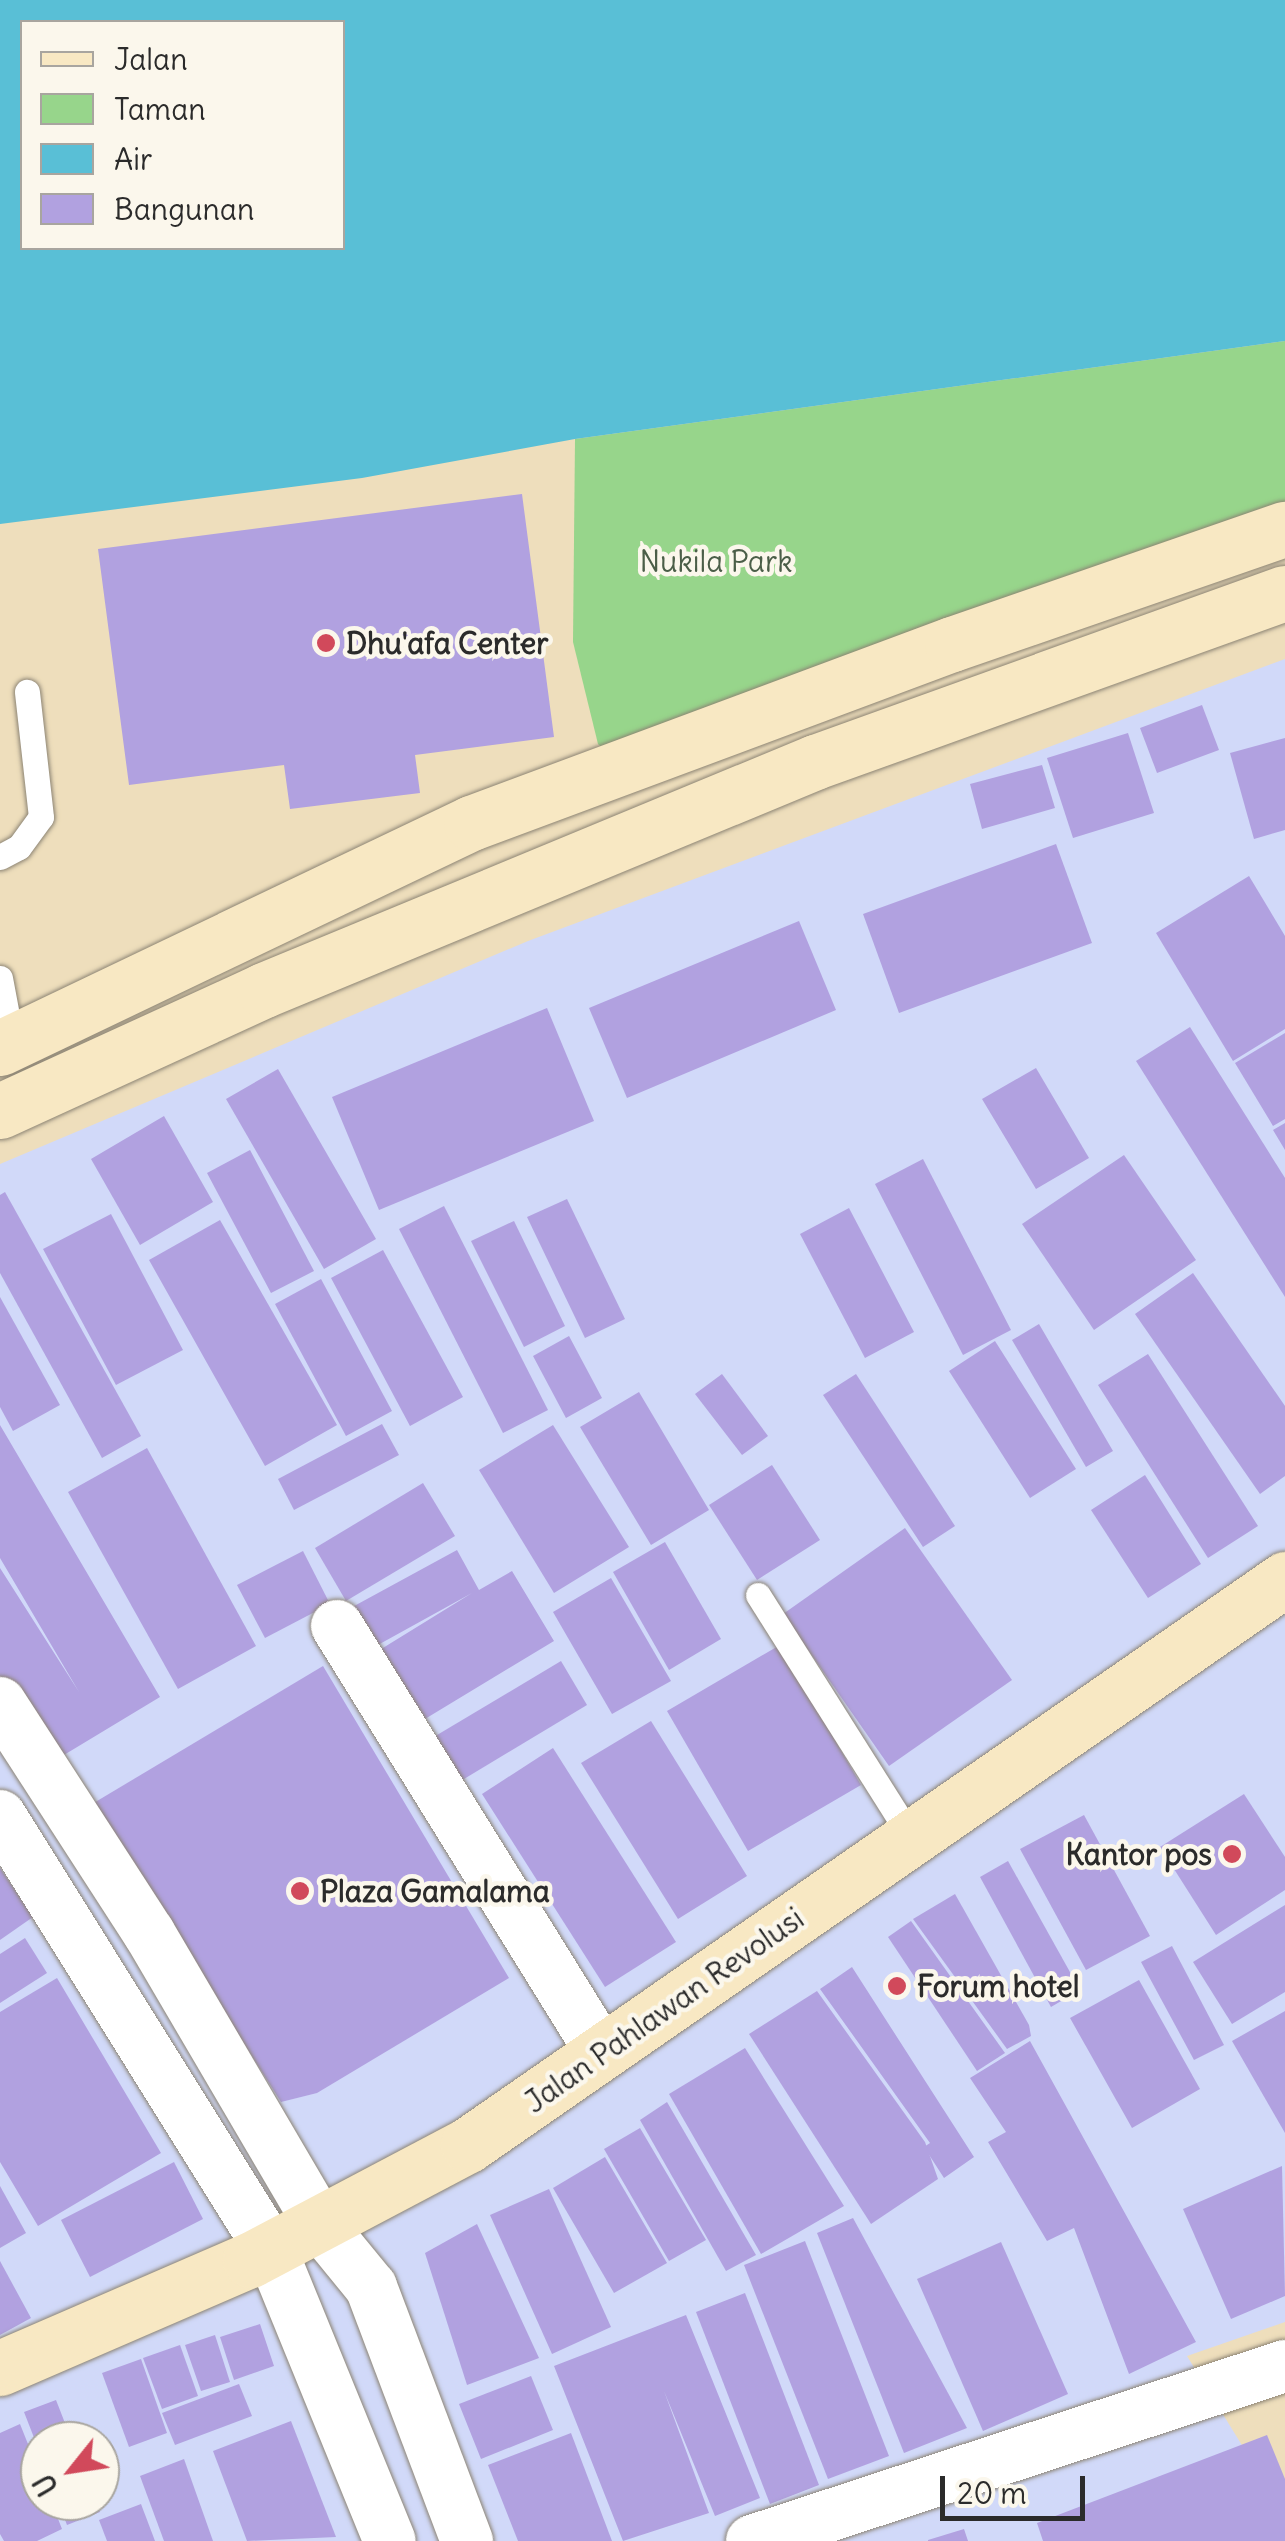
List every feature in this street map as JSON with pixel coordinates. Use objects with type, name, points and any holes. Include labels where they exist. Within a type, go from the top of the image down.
[{"type":"street","points":[[6,1045],[471,824],[1025,617],[1285,529]]},
{"type":"street","points":[[0,1111],[476,900],[815,762],[1285,592]]},
{"type":"street","points":[[122,989],[152,1042]]},
{"type":"street","name":"Jalan Pahlawan Revolusi","points":[[0,2368],[321,2226],[468,2145],[1285,1579]]},
{"type":"street","points":[[337,1626],[602,2053]]},
{"type":"street","points":[[0,1703],[149,1934],[321,2226],[371,2288],[467,2541]]},
{"type":"street","points":[[0,1816],[270,2250],[390,2541]]},
{"type":"street","points":[[752,2541],[1284,2370]]},
{"type":"lane","points":[[0,858],[19,846],[42,817],[27,692]]},
{"type":"lane","points":[[0,978],[6,1045]]},
{"type":"lane","points":[[758,1595],[912,1839]]},
{"type":"shaded area","points":[[1285,659],[1285,2322],[1187,2356],[1285,2515],[1285,2541],[0,2541],[0,1164],[528,941]]},
{"type":"green space","name":"Nukila Park","points":[[1285,341],[1285,510],[603,749],[598,744],[573,642],[575,439]]},
{"type":"water","points":[[0,0],[1285,0],[1285,341],[575,439],[362,478],[0,524]]},
{"type":"building","name":"Dhu'afa Center","points":[[522,494],[554,737],[415,755],[420,793],[290,809],[284,765],[129,785],[98,549]]},
{"type":"building","points":[[1202,705],[1219,750],[1157,773],[1140,728]]},
{"type":"building","points":[[1128,733],[1154,813],[1073,838],[1047,758]]},
{"type":"building","points":[[1285,738],[1285,830],[1254,839],[1230,753]]},
{"type":"building","points":[[1042,765],[1055,808],[982,829],[970,784]]},
{"type":"building","points":[[1056,844],[1092,943],[899,1013],[863,914]]},
{"type":"building","points":[[1249,876],[1285,936],[1285,1029],[1233,1061],[1156,933]]},
{"type":"building","points":[[799,921],[836,1010],[627,1098],[589,1008]]},
{"type":"building","points":[[547,1008],[594,1121],[379,1210],[332,1097]]},
{"type":"building","points":[[1190,1027],[1285,1178],[1285,1297],[1136,1061]]},
{"type":"building","points":[[1285,1033],[1285,1119],[1273,1126],[1235,1063]]},
{"type":"building","points":[[1036,1068],[1089,1158],[1036,1189],[982,1099]]},
{"type":"building","points":[[278,1069],[376,1239],[324,1269],[226,1099]]},
{"type":"building","points":[[164,1116],[213,1202],[140,1245],[91,1159]]},
{"type":"building","points":[[1285,1123],[1285,1150],[1273,1130]]},
{"type":"building","points":[[250,1150],[314,1271],[271,1293],[207,1173]]},
{"type":"building","points":[[1124,1155],[1196,1260],[1094,1330],[1022,1224]]},
{"type":"building","points":[[923,1159],[1011,1330],[963,1355],[875,1184]]},
{"type":"building","points":[[5,1192],[141,1436],[102,1458],[0,1273],[0,1195]]},
{"type":"building","points":[[567,1199],[625,1319],[585,1338],[527,1217]]},
{"type":"building","points":[[444,1206],[548,1410],[503,1433],[399,1229]]},
{"type":"building","points":[[849,1208],[914,1332],[865,1358],[800,1234]]},
{"type":"building","points":[[111,1214],[183,1350],[116,1385],[43,1249]]},
{"type":"building","points":[[220,1220],[337,1425],[265,1466],[149,1260]]},
{"type":"building","points":[[514,1221],[565,1326],[524,1347],[471,1241]]},
{"type":"building","points":[[383,1250],[463,1397],[410,1426],[331,1278]]},
{"type":"building","points":[[1193,1273],[1285,1406],[1285,1476],[1260,1494],[1135,1314]]},
{"type":"building","points":[[321,1279],[392,1411],[346,1436],[275,1304]]},
{"type":"building","points":[[0,1297],[60,1405],[13,1431],[0,1407]]},
{"type":"building","points":[[1039,1324],[1113,1451],[1086,1467],[1012,1340]]},
{"type":"building","points":[[569,1336],[602,1398],[566,1418],[533,1356]]},
{"type":"building","points":[[995,1341],[1076,1469],[1030,1498],[949,1371]]},
{"type":"building","points":[[1148,1354],[1258,1526],[1208,1558],[1098,1385]]},
{"type":"building","points":[[722,1374],[768,1436],[742,1455],[695,1394]]},
{"type":"building","points":[[856,1374],[955,1526],[923,1547],[823,1395]]},
{"type":"building","points":[[639,1392],[709,1510],[651,1545],[580,1427]]},
{"type":"building","points":[[382,1424],[399,1455],[294,1510],[278,1479]]},
{"type":"building","points":[[0,1425],[160,1697],[49,1764],[0,1686],[0,1568],[79,1692],[0,1558]]},
{"type":"building","points":[[553,1425],[629,1547],[554,1593],[479,1470]]},
{"type":"building","points":[[147,1448],[256,1646],[178,1689],[68,1492]]},
{"type":"building","points":[[772,1465],[820,1540],[757,1580],[709,1505]]},
{"type":"building","points":[[1145,1475],[1201,1564],[1148,1598],[1091,1510]]},
{"type":"building","points":[[423,1483],[455,1536],[346,1601],[315,1548]]},
{"type":"building","points":[[905,1528],[1012,1680],[889,1766],[783,1614]]},
{"type":"building","points":[[665,1542],[721,1639],[669,1670],[613,1572]]},
{"type":"building","points":[[457,1550],[479,1590],[512,1571],[554,1641],[420,1722],[378,1651],[472,1593],[367,1651],[345,1611]]},
{"type":"building","points":[[303,1551],[330,1604],[265,1638],[237,1585]]},
{"type":"building","points":[[611,1578],[671,1681],[612,1714],[553,1612]]},
{"type":"building","points":[[780,1645],[861,1785],[748,1851],[667,1711]]},
{"type":"building","points":[[561,1661],[587,1705],[454,1785],[427,1741]]},
{"type":"building","name":"Plaza Gamalama","points":[[323,1666],[509,1978],[317,2093],[281,2102],[92,1804]]},
{"type":"building","points":[[651,1721],[747,1876],[678,1919],[581,1763]]},
{"type":"building","points":[[553,1748],[676,1942],[605,1987],[482,1794]]},
{"type":"building","points":[[1244,1794],[1285,1857],[1285,1890],[1216,1935],[1160,1847]]},
{"type":"building","points":[[1084,1815],[1150,1936],[1086,1970],[1020,1849]]},
{"type":"building","points":[[1008,1861],[1080,1990],[1051,2007],[980,1877]]},
{"type":"building","points":[[0,1868],[33,1917],[0,1940]]},
{"type":"building","points":[[955,1894],[1029,2025],[1031,2036],[1007,2049],[913,1919]]},
{"type":"building","points":[[1285,1905],[1285,1992],[1232,2024],[1193,1962]]},
{"type":"building","points":[[911,1921],[1005,2053],[977,2071],[888,1937]]},
{"type":"building","points":[[25,1938],[47,1973],[0,2003],[0,1954]]},
{"type":"building","points":[[1172,1946],[1224,2045],[1194,2060],[1141,1962]]},
{"type":"building","points":[[852,1967],[974,2157],[944,2178],[924,2147],[930,2143],[820,1989]]},
{"type":"building","points":[[57,1978],[161,2153],[38,2226],[0,2162],[0,2012]]},
{"type":"building","points":[[1139,1980],[1200,2089],[1132,2128],[1070,2018]]},
{"type":"building","points":[[817,1991],[925,2142],[938,2179],[871,2224],[749,2034]]},
{"type":"building","points":[[1285,2011],[1285,2133],[1232,2041]]},
{"type":"building","points":[[1030,2041],[1196,2342],[1129,2374],[1074,2228],[1047,2241],[988,2142],[1006,2132],[970,2078]]},
{"type":"building","points":[[745,2048],[844,2206],[761,2254],[669,2094]]},
{"type":"building","points":[[667,2102],[756,2255],[726,2271],[640,2120]]},
{"type":"building","points":[[640,2128],[706,2240],[669,2261],[604,2149]]},
{"type":"building","points":[[605,2157],[667,2263],[614,2293],[553,2188]]},
{"type":"building","points":[[174,2162],[203,2219],[90,2277],[61,2220]]},
{"type":"building","points":[[1282,2166],[1285,2296],[1231,2319],[1183,2209]]},
{"type":"building","points":[[0,2186],[26,2233],[0,2248]]},
{"type":"building","points":[[549,2189],[611,2327],[552,2354],[490,2215]]},
{"type":"building","points":[[853,2218],[967,2428],[904,2453],[817,2233]]},
{"type":"building","points":[[477,2224],[539,2358],[467,2385],[425,2253]]},
{"type":"building","points":[[805,2241],[889,2456],[828,2479],[744,2265]]},
{"type":"building","points":[[1001,2242],[1068,2394],[983,2431],[917,2279]]},
{"type":"building","points":[[0,2261],[31,2318],[0,2335]]},
{"type":"building","points":[[745,2293],[819,2485],[770,2504],[696,2312]]},
{"type":"building","points":[[686,2315],[760,2498],[715,2516],[664,2391],[709,2513],[623,2541],[554,2366]]},
{"type":"building","points":[[260,2324],[274,2366],[234,2380],[220,2337]]},
{"type":"building","points":[[215,2335],[230,2382],[201,2391],[185,2345]]},
{"type":"building","points":[[180,2345],[198,2396],[162,2409],[143,2358]]},
{"type":"building","points":[[141,2359],[167,2433],[129,2447],[102,2373]]},
{"type":"building","points":[[531,2376],[553,2430],[481,2459],[459,2404]]},
{"type":"building","points":[[239,2384],[252,2416],[175,2445],[162,2413]]},
{"type":"building","points":[[56,2400],[64,2421],[28,2421],[24,2412]]},
{"type":"building","points":[[291,2421],[336,2537],[247,2541],[213,2451]]},
{"type":"building","points":[[20,2424],[20,2521],[59,2521],[62,2529],[37,2541],[4,2541],[0,2534],[0,2433]]},
{"type":"building","points":[[571,2433],[612,2541],[518,2541],[488,2465]]},
{"type":"building","points":[[1267,2435],[1285,2479],[1285,2541],[1043,2541],[1037,2523]]},
{"type":"building","points":[[184,2459],[213,2541],[164,2541],[140,2476]]},
{"type":"building","points":[[141,2504],[155,2541],[107,2541],[99,2521],[120,2521],[120,2512]]},
{"type":"building","points":[[964,2529],[968,2541],[928,2541],[928,2540]]},
{"type":"place","name":"Dhu'afa Center","points":[[326,643]]},
{"type":"place","name":"Kantor pos","points":[[1232,1854]]},
{"type":"place","name":"Plaza Gamalama","points":[[300,1891]]},
{"type":"place","name":"Forum hotel","points":[[897,1986]]}]
